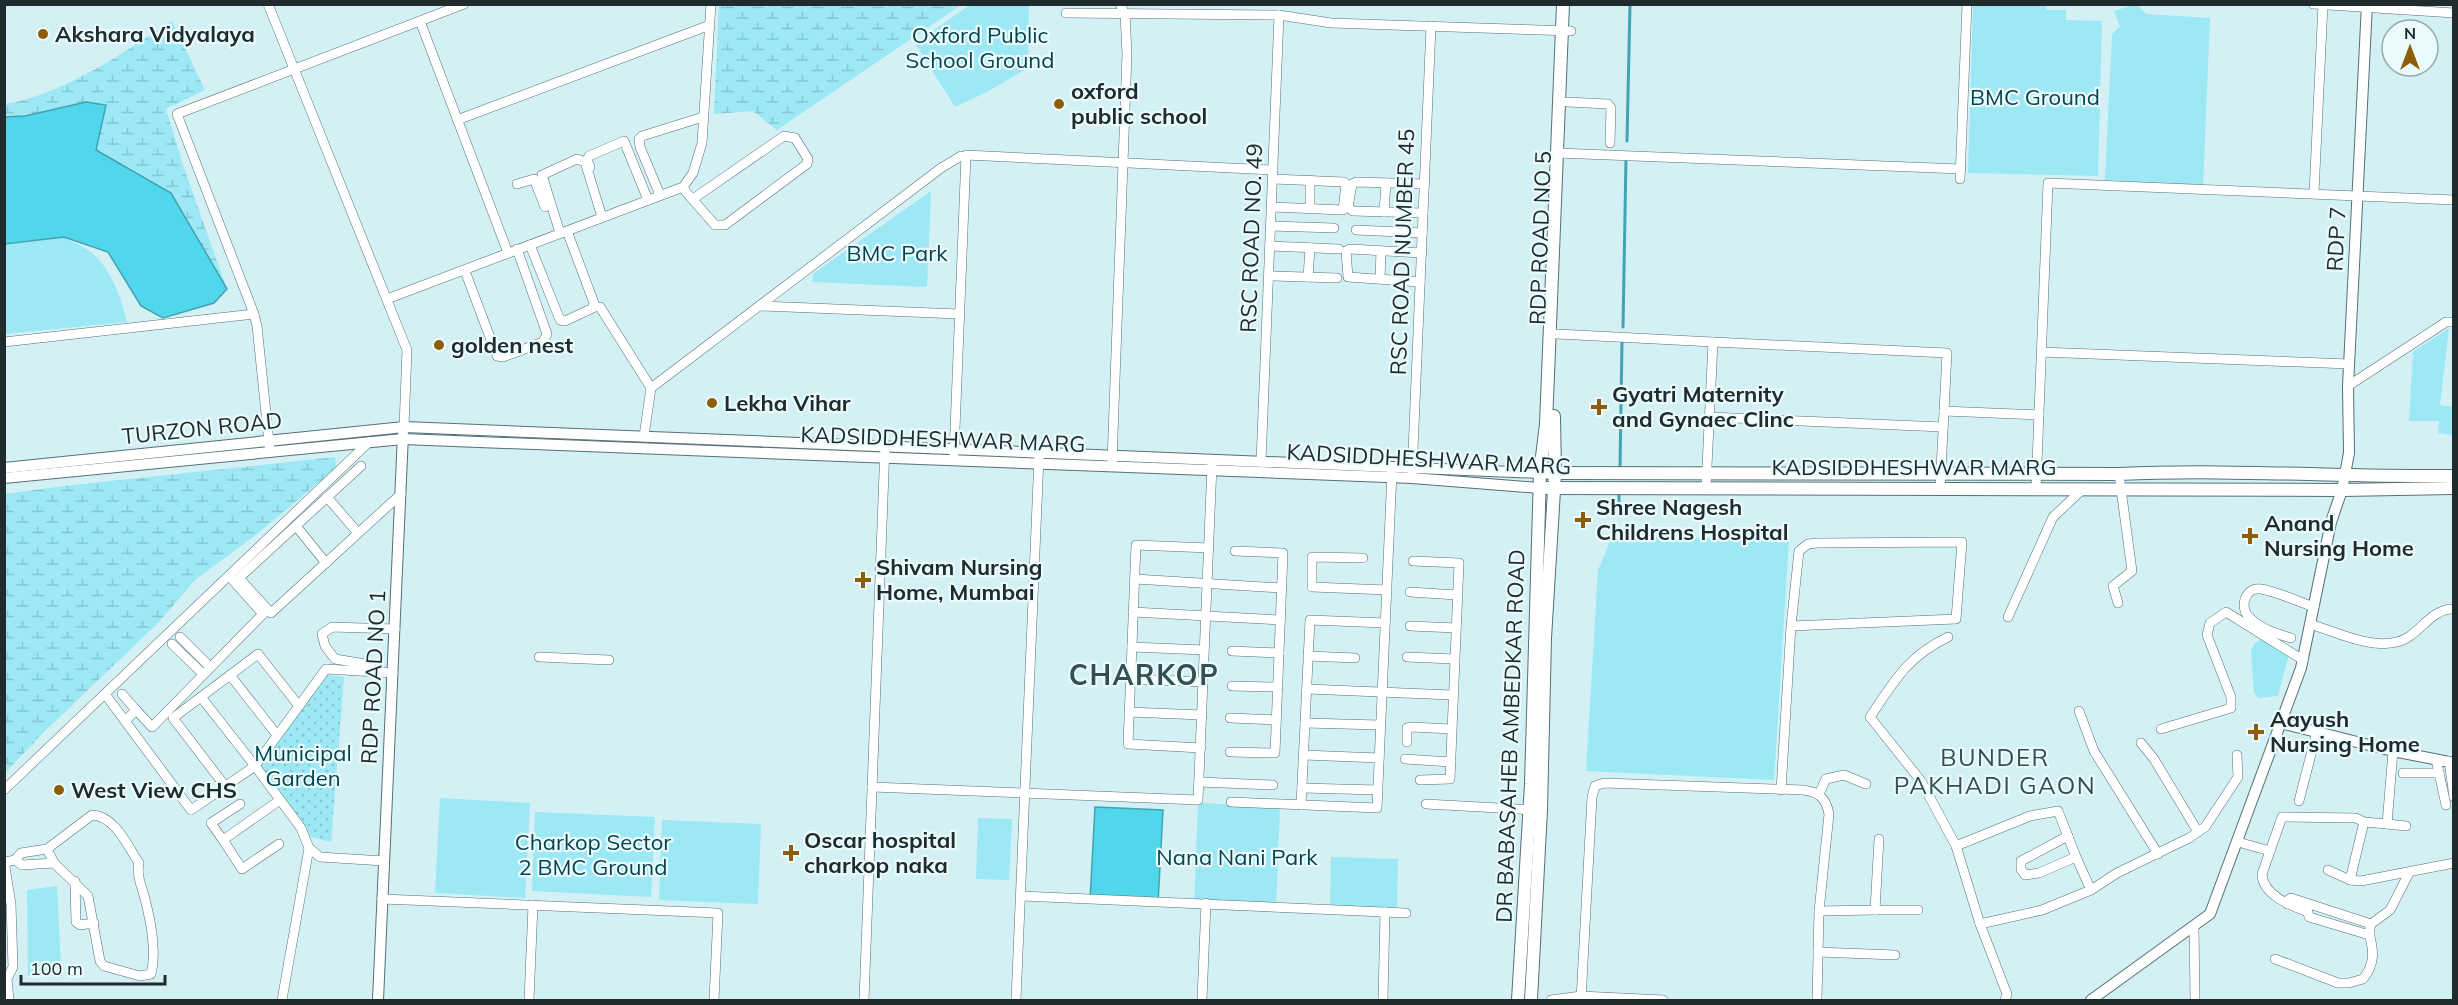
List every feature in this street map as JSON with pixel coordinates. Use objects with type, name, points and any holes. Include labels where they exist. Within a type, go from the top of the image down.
[{"type":"main road","name":"RDP ROAD NO 5","points":[[1555,474],[1553,424],[1561,153],[1567,102],[1567,31],[1563,4]]},
{"type":"main road","name":"RDP ROAD NO 5","points":[[1540,473],[1546,424],[1567,31],[1571,4]]},
{"type":"main road","name":"KADSIDDHESHWAR MARG","points":[[1540,473],[2037,472],[2119,474],[2180,471],[2346,476],[2454,476]]},
{"type":"main road","name":"DR BABASAHEB AMBEDKAR ROAD","points":[[1540,473],[1545,549]]},
{"type":"main road","name":"DR BABASAHEB AMBEDKAR ROAD","points":[[1531,1000],[1543,591],[1545,549],[1555,474]]},
{"type":"main road","name":"KADSIDDHESHWAR MARG","points":[[1540,488],[2342,490],[2454,488]]},
{"type":"main road","name":"DR BABASAHEB AMBEDKAR ROAD","points":[[1518,1000],[1535,810]]},
{"type":"street","points":[[268,4],[407,350],[404,427]]},
{"type":"street","points":[[270,452],[254,315],[177,114],[464,4]]},
{"type":"street","points":[[387,299],[682,187],[693,173],[702,143],[711,4]]},
{"type":"street","points":[[1122,9],[1135,4]]},
{"type":"street","points":[[1960,179],[1967,4]]},
{"type":"street","points":[[2313,4],[2454,13]]},
{"type":"street","points":[[2314,193],[2323,5]]},
{"type":"street","name":"RDP 7","points":[[2091,1000],[2210,914],[2303,660],[2331,522],[2346,476],[2349,453],[2348,386],[2367,7]]},
{"type":"street","points":[[1112,461],[1127,54],[1122,9]]},
{"type":"street","points":[[1066,13],[1122,9],[1279,15],[1331,23],[1567,31]]},
{"type":"street","name":"RSC ROAD NO. 49","points":[[1261,462],[1279,15]]},
{"type":"street","points":[[420,21],[457,120],[547,334],[543,342],[503,357],[497,356],[465,271]]},
{"type":"street","points":[[457,120],[710,25]]},
{"type":"street","name":"RSC ROAD NUMBER 45","points":[[1413,473],[1431,27]]},
{"type":"street","points":[[1567,102],[1608,104],[1611,108],[1611,142]]},
{"type":"street","points":[[660,195],[640,147],[639,139],[642,136],[703,117]]},
{"type":"street","points":[[682,187],[715,225],[724,225],[807,165],[808,159],[795,138],[783,136],[693,199]]},
{"type":"street","points":[[605,216],[587,158],[622,141],[627,144],[648,200]]},
{"type":"street","points":[[1561,153],[1961,169]]},
{"type":"street","points":[[954,455],[966,155],[1273,174],[1346,184],[1343,210],[1272,207]]},
{"type":"street","points":[[651,388],[941,168],[961,156]]},
{"type":"street","points":[[561,233],[542,175],[577,159],[585,162],[605,216]]},
{"type":"street","points":[[517,184],[532,178],[536,180],[594,303],[592,308],[566,321],[560,320],[530,244]]},
{"type":"street","points":[[1310,180],[1310,208]]},
{"type":"street","points":[[1423,213],[1353,211],[1348,207],[1352,184],[1356,182],[1425,184]]},
{"type":"street","points":[[1384,212],[1386,183]]},
{"type":"street","points":[[2036,489],[2048,183],[2454,200]]},
{"type":"street","points":[[1271,226],[1334,228]]},
{"type":"street","points":[[1356,230],[1422,233]]},
{"type":"street","points":[[1270,246],[1339,249]]},
{"type":"street","points":[[1308,277],[1310,248]]},
{"type":"street","points":[[1420,282],[1348,277],[1346,251],[1350,249],[1422,253]]},
{"type":"street","points":[[1380,279],[1381,251]]},
{"type":"street","points":[[1273,276],[1337,278]]},
{"type":"street","points":[[759,306],[959,314]]},
{"type":"street","points":[[600,307],[651,388],[644,436]]},
{"type":"street","points":[[4,342],[254,315]]},
{"type":"street","points":[[2348,386],[2446,322],[2454,322]]},
{"type":"street","points":[[1557,334],[1947,353],[1940,489]]},
{"type":"street","points":[[1706,487],[1713,342]]},
{"type":"street","points":[[2041,352],[2349,364]]},
{"type":"street","points":[[1944,411],[2039,415]]},
{"type":"street","points":[[1710,417],[1943,428]]},
{"type":"street","name":"KADSIDDHESHWAR MARG","points":[[404,427],[644,436],[885,452]]},
{"type":"street","name":"RDP ROAD NO 1","points":[[378,1000],[404,427]]},
{"type":"street","name":"TURZON ROAD","points":[[4,468],[404,427]]},
{"type":"street","name":"KADSIDDHESHWAR MARG","points":[[403,439],[885,452],[1413,473],[1540,473]]},
{"type":"street","name":"TURZON ROAD","points":[[4,478],[403,439]]},
{"type":"street","points":[[4,789],[369,442]]},
{"type":"street","points":[[864,1000],[885,452]]},
{"type":"street","points":[[1017,1000],[1039,458]]},
{"type":"street","name":"KADSIDDHESHWAR MARG","points":[[1212,465],[1261,462],[1392,472]]},
{"type":"street","points":[[872,787],[1198,800],[1212,465]]},
{"type":"street","points":[[361,466],[239,578],[271,613],[401,494]]},
{"type":"street","points":[[1231,802],[1377,808],[1392,472]]},
{"type":"street","name":"KADSIDDHESHWAR MARG","points":[[1413,473],[1540,488]]},
{"type":"street","points":[[2118,603],[2113,585],[2132,571],[2119,474]]},
{"type":"street","points":[[2008,616],[2053,517],[2083,489]]},
{"type":"street","points":[[327,497],[358,533]]},
{"type":"street","points":[[296,526],[326,563]]},
{"type":"street","points":[[1781,790],[1791,626],[1799,551],[1808,544],[1962,542],[1956,619],[1791,626]]},
{"type":"street","points":[[1200,747],[1128,744],[1136,545],[1209,548]]},
{"type":"street","points":[[1230,752],[1275,753],[1283,553],[1235,551]]},
{"type":"street","points":[[1363,558],[1312,556],[1311,587],[1387,590]]},
{"type":"street","points":[[1413,561],[1459,563],[1449,780],[1420,780]]},
{"type":"street","points":[[122,694],[152,727],[263,614],[229,576]]},
{"type":"street","points":[[1135,579],[1282,588]]},
{"type":"street","points":[[2242,617],[2245,597],[2260,589],[2314,607]]},
{"type":"street","points":[[1410,592],[1457,595]]},
{"type":"street","points":[[2310,624],[2372,643],[2396,643],[2437,614],[2454,609]]},
{"type":"street","points":[[1133,612],[1280,620]]},
{"type":"street","points":[[2161,729],[2231,708],[2231,697],[2207,635],[2210,623],[2226,612],[2250,619],[2271,632],[2291,639]]},
{"type":"street","points":[[2242,617],[2303,660]]},
{"type":"street","points":[[1301,805],[1310,620],[1385,623]]},
{"type":"street","points":[[1410,626],[1456,628]]},
{"type":"street","points":[[371,665],[335,659],[325,646],[322,634],[332,627],[394,629]]},
{"type":"street","points":[[1948,637],[1925,648],[1901,671],[1870,717],[1921,782],[1956,846],[2006,997],[2012,996],[2015,1000]]},
{"type":"street","points":[[203,674],[176,640],[210,667]]},
{"type":"street","points":[[1132,647],[1204,650]]},
{"type":"street","points":[[1232,651],[1279,653]]},
{"type":"street","points":[[225,786],[173,718],[258,654],[299,706]]},
{"type":"street","points":[[1308,656],[1355,658]]},
{"type":"street","points":[[539,657],[609,660]]},
{"type":"street","points":[[1407,657],[1454,659]]},
{"type":"street","points":[[105,694],[191,810],[255,766],[326,669],[393,673]]},
{"type":"street","points":[[230,675],[277,735]]},
{"type":"street","points":[[1131,680],[1203,682]]},
{"type":"street","points":[[1232,686],[1277,687]]},
{"type":"street","points":[[1307,689],[1452,695]]},
{"type":"street","points":[[201,697],[301,828],[309,848],[320,858],[384,861]]},
{"type":"street","points":[[125,721],[136,710]]},
{"type":"street","points":[[2079,711],[2094,751],[2158,854]]},
{"type":"street","points":[[1130,712],[1202,715]]},
{"type":"street","points":[[1230,718],[1276,720]]},
{"type":"street","points":[[1305,723],[1380,725]]},
{"type":"street","points":[[2281,723],[2393,751],[2451,762],[2454,797]]},
{"type":"street","points":[[1407,742],[1407,728],[1451,729]]},
{"type":"street","points":[[2299,801],[2317,732]]},
{"type":"street","points":[[2141,743],[2154,759],[2198,832]]},
{"type":"street","points":[[2387,824],[2393,751]]},
{"type":"street","points":[[1304,755],[1379,758]]},
{"type":"street","points":[[1980,924],[2042,909],[2091,890],[2117,873],[2198,832],[2205,827],[2238,777],[2237,755]]},
{"type":"street","points":[[1406,759],[1451,762]]},
{"type":"street","points":[[2436,759],[2446,806]]},
{"type":"street","points":[[2403,773],[2439,773]]},
{"type":"street","points":[[1819,794],[1826,779],[1844,775],[1866,784]]},
{"type":"street","points":[[1199,782],[1273,785]]},
{"type":"street","points":[[1581,998],[1592,797],[1595,786],[1604,783],[1803,790],[1819,794],[1824,798],[1829,814],[1820,911],[1817,1000]]},
{"type":"street","points":[[1302,788],[1378,790]]},
{"type":"street","points":[[223,840],[280,800]]},
{"type":"street","points":[[240,804],[211,823],[242,869],[279,844]]},
{"type":"street","points":[[1426,804],[1535,810]]},
{"type":"street","points":[[1956,846],[2030,816],[2058,811],[2091,890]]},
{"type":"street","points":[[8,861],[21,853],[47,849],[92,815],[101,815],[110,821],[139,863],[137,870],[148,911],[154,951],[151,974],[140,976],[104,966],[100,961],[88,896],[54,863],[47,849]]},
{"type":"street","points":[[2370,929],[2292,897],[2287,904],[2265,885],[2262,880],[2280,820],[2285,816],[2356,818],[2364,822],[2406,826]]},
{"type":"street","points":[[2350,880],[2364,822]]},
{"type":"street","points":[[2068,836],[2021,861],[2021,868],[2025,875],[2039,873],[2076,858]]},
{"type":"street","points":[[1875,910],[1879,839]]},
{"type":"street","points":[[2238,842],[2270,851]]},
{"type":"street","points":[[282,1000],[309,848]]},
{"type":"street","points":[[8,861],[22,865],[54,863]]},
{"type":"street","points":[[8,861],[13,967],[6,980],[9,1000]]},
{"type":"street","points":[[2328,870],[2350,880],[2361,881],[2454,863]]},
{"type":"street","points":[[2370,929],[2390,910],[2409,873]]},
{"type":"street","points":[[75,881],[76,922],[80,925],[94,923]]},
{"type":"street","points":[[1021,896],[1406,913]]},
{"type":"street","points":[[382,899],[718,913],[714,1000]]},
{"type":"street","points":[[1202,1000],[1206,903]]},
{"type":"street","points":[[530,1000],[533,905]]},
{"type":"street","points":[[1820,911],[1918,910]]},
{"type":"street","points":[[1383,1000],[1385,912]]},
{"type":"street","points":[[2194,927],[2195,1000]]},
{"type":"street","points":[[2275,959],[2338,983],[2349,983],[2363,978],[2372,963],[2374,953],[2370,929]]},
{"type":"street","points":[[1818,952],[1895,955]]},
{"type":"street","points":[[1551,1000],[1581,998],[1660,1000]]},
{"type":"green space","points":[[719,4],[961,5],[777,130],[753,111],[714,114]]},
{"type":"green space","name":"Oxford Public School Ground","points":[[970,5],[1029,5],[1028,68],[987,92],[955,107],[915,43]]},
{"type":"green space","name":"BMC Ground","points":[[1973,5],[2046,5],[2046,10],[2066,10],[2066,20],[2102,21],[2098,176],[1968,173]]},
{"type":"green space","points":[[2138,5],[2146,14],[2210,18],[2203,186],[2105,180],[2112,34],[2120,27],[2114,11]]},
{"type":"green space","points":[[172,21],[205,90],[166,109],[184,168],[227,289],[171,193],[96,150],[86,102],[25,116],[5,117],[5,104],[48,92],[70,82],[113,59]]},
{"type":"green space","name":"BMC Park","points":[[931,191],[927,287],[812,282],[813,274]]},
{"type":"green space","points":[[64,237],[90,251],[105,268],[119,295],[127,322],[5,334],[5,244]]},
{"type":"green space","points":[[2449,328],[2440,405],[2453,407],[2453,435],[2438,433],[2439,421],[2409,421],[2413,352]]},
{"type":"green space","points":[[335,457],[336,468],[257,534],[195,580],[159,622],[44,732],[5,773],[5,494]]},
{"type":"green space","points":[[1612,537],[1789,539],[1774,780],[1586,771],[1598,570]]},
{"type":"green space","points":[[2263,638],[2289,654],[2278,696],[2258,698],[2254,692],[2251,650],[2254,644]]},
{"type":"green space","name":"Municipal Garden","points":[[326,675],[344,677],[331,842],[311,837],[260,764]]},
{"type":"green space","points":[[440,798],[530,803],[525,898],[435,893]]},
{"type":"green space","name":"Nana Nani Park","points":[[1198,803],[1280,806],[1276,912],[1194,909]]},
{"type":"green space","name":"Charkop Sector 2 BMC Ground","points":[[535,812],[655,817],[651,897],[532,891]]},
{"type":"green space","points":[[978,818],[1012,819],[1009,880],[976,879]]},
{"type":"green space","points":[[662,820],[761,824],[758,904],[659,900]]},
{"type":"green space","points":[[1331,857],[1398,859],[1397,909],[1330,907]]},
{"type":"green space","points":[[57,886],[61,965],[28,976],[27,890]]},
{"type":"shaded area","points":[[86,102],[106,105],[96,150],[171,193],[227,289],[214,303],[163,318],[141,306],[108,252],[64,237],[5,244],[5,117],[25,116]]},
{"type":"shaded area","points":[[1095,807],[1163,810],[1158,904],[1090,900]]},
{"type":"waterway","points":[[1627,141],[1630,4]]},
{"type":"waterway","points":[[1623,327],[1626,158]]},
{"type":"waterway","points":[[1620,469],[1622,340]]},
{"type":"waterway","points":[[1619,492],[1619,505]]},
{"type":"place","name":"Akshara Vidyalaya","points":[[43,34]]},
{"type":"place","name":"oxford public school","points":[[1059,104]]},
{"type":"place","name":"golden nest","points":[[439,345]]},
{"type":"place","name":"Lekha Vihar","points":[[712,403]]},
{"type":"place","name":"Gyatri Maternity and Gynaec Clinc","points":[[1599,407]]},
{"type":"place","name":"Shree Nagesh Childrens Hospital","points":[[1583,520]]},
{"type":"place","name":"Anand Nursing Home","points":[[2250,536]]},
{"type":"place","name":"Shivam Nursing Home, Mumbai","points":[[863,580]]},
{"type":"place","name":"Aayush Nursing Home","points":[[2256,732]]},
{"type":"place","name":"West View CHS","points":[[59,790]]},
{"type":"place","name":"Oscar hospital charkop naka","points":[[791,853]]},
{"type":"district","name":"CHARKOP","points":[[1144,675]]},
{"type":"district","name":"BUNDER PAKHADI GAON","points":[[1995,772]]}]
